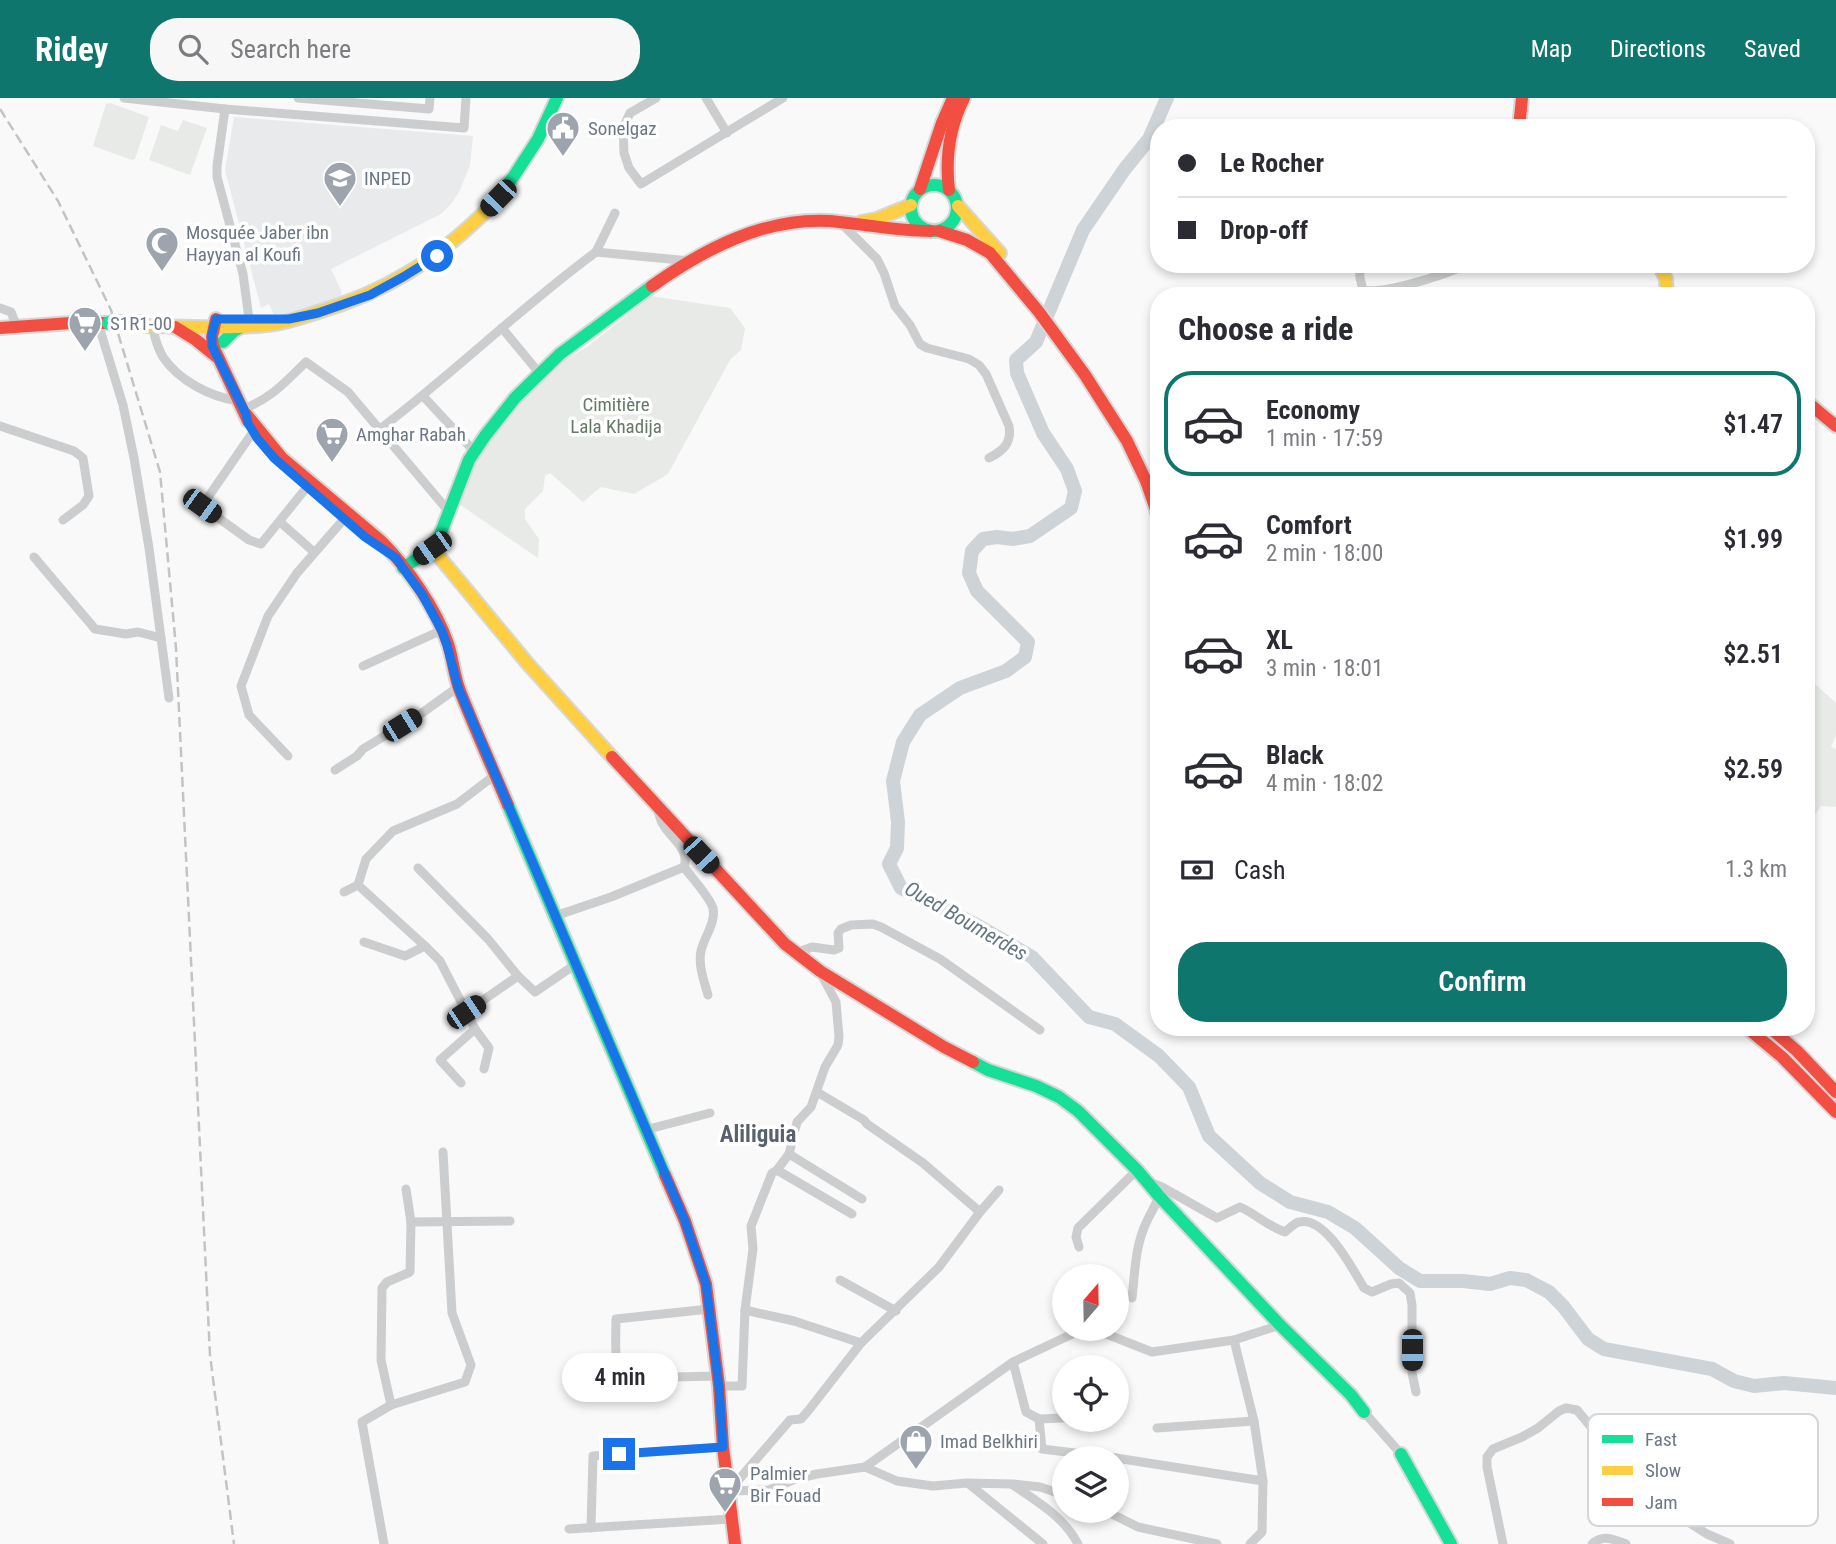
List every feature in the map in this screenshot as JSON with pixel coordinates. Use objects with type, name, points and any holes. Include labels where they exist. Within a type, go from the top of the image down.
[{"type":"main road","points":[[5,328],[71,323],[174,326],[289,319],[318,313],[370,295],[437,256],[466,232],[503,192],[524,162],[543,131],[557,98]]},
{"type":"main road","points":[[920,189],[953,98]]},
{"type":"main road","points":[[949,190],[948,139],[964,98]]},
{"type":"main road","points":[[1520,119],[1522,98]]},
{"type":"main road","points":[[1041,308],[990,253],[967,240],[924,229],[914,219],[911,205],[916,193],[927,185],[935,184],[949,190],[954,194],[958,206],[1006,259],[1056,328],[1127,441],[1150,492]]},
{"type":"main road","points":[[847,223],[877,219],[911,205]]},
{"type":"main road","points":[[399,563],[432,548],[450,513],[459,483],[474,451],[506,410],[540,374],[559,355],[641,293],[690,261],[719,246],[792,222],[818,220],[877,228],[935,231],[951,224],[958,206]]},
{"type":"main road","points":[[146,324],[144,320],[216,324]]},
{"type":"main road","points":[[223,342],[246,322]]},
{"type":"main road","points":[[216,324],[223,342],[220,362]]},
{"type":"main road","points":[[216,324],[212,343],[248,423],[268,452],[399,563]]},
{"type":"main road","points":[[174,326],[196,340],[220,362]]},
{"type":"main road","points":[[1056,328],[1089,364],[1127,422],[1150,469]]},
{"type":"main road","points":[[242,408],[282,458],[381,541],[422,594],[442,631],[458,687],[685,1221],[706,1284],[719,1381],[723,1447],[735,1544]]},
{"type":"main road","points":[[1815,408],[1836,426]]},
{"type":"main road","points":[[432,548],[528,664],[785,944],[820,971],[944,1047],[988,1070],[1036,1086],[1059,1097],[1078,1111],[1137,1170],[1364,1412]]},
{"type":"main road","points":[[1758,1036],[1804,1077],[1836,1112]]},
{"type":"main road","points":[[1780,1036],[1836,1092]]},
{"type":"main road","points":[[1401,1454],[1451,1544]]},
{"type":"street","points":[[124,98],[194,102],[225,108],[464,128],[466,98]]},
{"type":"street","points":[[298,98],[392,102],[429,109],[430,98]]},
{"type":"street","points":[[656,98],[630,113],[623,128],[624,153],[629,168],[641,184],[783,98]]},
{"type":"street","points":[[706,98],[727,133]]},
{"type":"street","points":[[225,108],[217,177],[243,274],[246,322]]},
{"type":"street","points":[[380,429],[423,396],[558,279],[596,252],[615,213]]},
{"type":"street","points":[[847,223],[877,259],[895,306],[920,344],[969,359],[983,369],[1010,433],[1003,451],[989,458]]},
{"type":"street","points":[[596,252],[690,261]]},
{"type":"street","points":[[1393,287],[1443,273]]},
{"type":"street","points":[[0,308],[10,312],[5,328]]},
{"type":"street","points":[[104,323],[123,405],[149,548],[169,698]]},
{"type":"street","points":[[146,324],[164,359],[180,375],[242,408],[274,394],[306,362],[348,392],[450,513]]},
{"type":"street","points":[[502,328],[540,374]]},
{"type":"street","points":[[423,396],[474,451]]},
{"type":"street","points":[[0,426],[74,451],[83,458],[89,496],[83,505],[63,520]]},
{"type":"street","points":[[253,432],[202,506],[249,540],[261,544],[307,487]]},
{"type":"street","points":[[288,756],[249,715],[241,686],[268,616],[297,573],[344,519]]},
{"type":"street","points":[[280,522],[314,552]]},
{"type":"street","points":[[34,557],[95,629],[126,634],[138,632],[162,638]]},
{"type":"street","points":[[363,666],[442,631]]},
{"type":"street","points":[[335,770],[458,687]]},
{"type":"street","points":[[344,892],[358,885],[366,859],[393,831],[457,804],[495,775]]},
{"type":"street","points":[[657,806],[663,825],[685,853],[684,867]]},
{"type":"street","points":[[555,916],[611,897],[684,867]]},
{"type":"street","points":[[684,867],[710,902],[713,911],[713,919],[701,953],[701,968],[708,995]]},
{"type":"street","points":[[418,868],[488,939],[518,976],[535,992],[576,964]]},
{"type":"street","points":[[358,885],[440,961],[475,1030],[489,1048],[484,1069]]},
{"type":"street","points":[[796,953],[813,947],[834,950],[839,948],[838,933],[841,929],[851,925],[873,924],[940,959],[1040,1030]]},
{"type":"street","points":[[364,942],[405,956],[425,946]]},
{"type":"street","points":[[709,1309],[616,1319],[616,1356],[624,1383],[673,1377],[741,1386],[753,1249],[751,1226],[772,1173],[789,1154],[797,1122],[811,1107],[825,1068],[838,1045],[836,1002],[820,971]]},
{"type":"street","points":[[466,1012],[518,976]]},
{"type":"street","points":[[461,1083],[440,1060],[475,1030]]},
{"type":"street","points":[[817,1092],[864,1120],[923,1163],[980,1212]]},
{"type":"street","points":[[645,1130],[710,1113]]},
{"type":"street","points":[[384,1544],[362,1422],[391,1405],[465,1382],[471,1365],[452,1313],[443,1152]]},
{"type":"street","points":[[789,1154],[862,1199]]},
{"type":"street","points":[[777,1170],[852,1214]]},
{"type":"street","points":[[1079,1247],[1076,1237],[1078,1228],[1137,1170]]},
{"type":"street","points":[[1147,1181],[1217,1218],[1240,1208],[1285,1232],[1299,1222],[1312,1223],[1326,1232],[1335,1243],[1364,1288],[1372,1292],[1399,1283],[1410,1293],[1412,1305],[1412,1373],[1416,1392]]},
{"type":"street","points":[[391,1405],[381,1360],[382,1288],[387,1282],[410,1272],[411,1222],[406,1189]]},
{"type":"street","points":[[729,1491],[790,1420],[801,1419],[861,1343],[939,1267],[999,1190]]},
{"type":"street","points":[[1132,1298],[1135,1258],[1146,1222],[1159,1196]]},
{"type":"street","points":[[411,1222],[510,1221]]},
{"type":"street","points":[[840,1280],[895,1311]]},
{"type":"street","points":[[746,1310],[794,1321],[861,1343]]},
{"type":"street","points":[[1124,1341],[1152,1352],[1234,1340],[1280,1325]]},
{"type":"street","points":[[1234,1340],[1254,1421],[1263,1481],[1262,1532],[1253,1543]]},
{"type":"street","points":[[729,1491],[769,1490],[794,1479],[865,1467],[1013,1362],[1057,1341]]},
{"type":"street","points":[[1013,1362],[1026,1412],[1039,1419],[1052,1418]]},
{"type":"street","points":[[1503,1544],[1487,1467],[1488,1457],[1493,1449],[1538,1429],[1566,1408],[1577,1410],[1588,1423]]},
{"type":"street","points":[[1364,1412],[1401,1454]]},
{"type":"street","points":[[1039,1419],[1042,1449],[1052,1450]]},
{"type":"street","points":[[1157,1428],[1254,1421]]},
{"type":"street","points":[[591,1528],[593,1456],[723,1447]]},
{"type":"street","points":[[1129,1460],[1263,1481]]},
{"type":"street","points":[[865,1467],[897,1481],[933,1486],[967,1483],[1013,1484],[1052,1491]]},
{"type":"street","points":[[967,1483],[1043,1544]]},
{"type":"street","points":[[1013,1484],[1058,1516],[1078,1544]]},
{"type":"street","points":[[569,1529],[731,1519]]},
{"type":"street","points":[[1129,1522],[1138,1527],[1217,1544]]},
{"type":"street","points":[[1694,1526],[1730,1544]]},
{"type":"street","points":[[1592,1544],[1601,1538],[1626,1544]]},
{"type":"shaded area","name":"INPED","points":[[234,117],[473,136],[470,165],[460,190],[441,214],[331,269],[342,298],[274,315],[269,304],[261,308],[225,170]]},
{"type":"green space","points":[[110,103],[149,117],[135,159],[93,146],[106,104]]},
{"type":"green space","points":[[183,120],[207,128],[190,175],[149,160],[161,125],[178,131]]},
{"type":"green space","name":"Cimitière Lala Khadija","points":[[651,296],[730,308],[745,328],[741,350],[730,360],[668,474],[634,494],[601,487],[583,502],[550,473],[545,476],[543,491],[525,509],[525,519],[539,539],[538,558],[456,502],[483,443],[551,368],[588,346]]},
{"type":"green space","points":[[1815,684],[1836,703],[1836,735],[1831,747],[1836,749],[1836,807],[1821,806],[1815,815]]},
{"type":"waterway","name":"Oued Boumerdes","points":[[1158,119],[1167,98]]},
{"type":"waterway","name":"Oued Boumerdes","points":[[1150,137],[1083,230],[1036,342],[1016,360],[1017,373],[1043,433],[1067,469],[1075,491],[1071,508],[1030,536],[983,539],[972,551],[969,573],[977,591],[1028,642],[1025,657],[1006,671],[960,688],[920,715],[903,742],[893,781],[898,822],[897,848],[889,864],[901,888],[975,924],[1032,957],[1089,1017],[1115,1024],[1159,1056],[1189,1087],[1209,1136],[1260,1183],[1290,1202],[1328,1212],[1355,1228],[1399,1268],[1420,1281],[1490,1284],[1510,1278],[1526,1280],[1549,1292],[1588,1339],[1604,1349],[1712,1369],[1734,1381],[1754,1386],[1784,1383],[1836,1388]]},
{"type":"railway","points":[[0,109],[58,201],[111,310],[160,472],[176,648],[210,1355],[234,1544]]},
{"type":"traffic: fast","points":[[488,209],[538,139],[557,98]]},
{"type":"traffic: fast","points":[[934,185],[950,192],[957,208],[950,224],[934,231],[918,224],[911,208],[918,192],[934,185]]},
{"type":"traffic: fast","points":[[403,568],[427,552],[440,535],[469,460],[515,398],[560,354],[652,286]]},
{"type":"traffic: fast","points":[[109,323],[125,323]]},
{"type":"traffic: fast","points":[[223,342],[243,326]]},
{"type":"traffic: fast","points":[[508,805],[665,1175]]},
{"type":"traffic: fast","points":[[973,1062],[988,1070],[1036,1086],[1059,1097],[1078,1111],[1137,1170],[1280,1325],[1351,1395],[1364,1412]]},
{"type":"traffic: fast","points":[[1401,1454],[1451,1544]]},
{"type":"traffic: slow","points":[[861,222],[877,219],[911,205]]},
{"type":"traffic: slow","points":[[958,206],[1000,253]]},
{"type":"traffic: slow","points":[[140,322],[145,326],[258,326],[290,321],[340,305],[408,273],[449,244],[488,209]]},
{"type":"traffic: slow","points":[[1663,273],[1666,287]]},
{"type":"traffic: slow","points":[[432,548],[528,664],[612,757]]},
{"type":"traffic: jam","points":[[920,189],[953,98]]},
{"type":"traffic: jam","points":[[949,190],[949,143],[964,98]]},
{"type":"traffic: jam","points":[[1520,119],[1522,98]]},
{"type":"traffic: jam","points":[[652,286],[714,248],[736,238],[782,224],[830,221],[931,231]]},
{"type":"traffic: jam","points":[[939,231],[967,240],[990,253],[1039,312],[1085,375],[1127,441],[1150,492]]},
{"type":"traffic: jam","points":[[216,319],[213,346],[248,421]]},
{"type":"traffic: jam","points":[[0,328],[109,323]]},
{"type":"traffic: jam","points":[[175,327],[217,357]]},
{"type":"traffic: jam","points":[[1815,408],[1836,426]]},
{"type":"traffic: jam","points":[[246,414],[282,458],[381,541],[420,589],[443,630],[460,691],[508,805]]},
{"type":"traffic: jam","points":[[612,757],[785,944],[820,971],[973,1062]]},
{"type":"traffic: jam","points":[[1757,1036],[1782,1057],[1836,1112]]},
{"type":"traffic: jam","points":[[1780,1036],[1836,1092]]},
{"type":"traffic: jam","points":[[665,1175],[685,1221],[706,1284],[735,1544]]},
{"type":"place","name":"Sonelgaz","points":[[563,158]]},
{"type":"place","name":"INPED","points":[[340,208]]},
{"type":"place","name":"Mosquée Jaber ibn Hayyan al Koufi","points":[[162,273]]},
{"type":"place","name":"S1R1-00","points":[[85,353]]},
{"type":"place","name":"Amghar Rabah","points":[[332,464]]},
{"type":"place","name":"Imad Belkhiri","points":[[916,1471]]},
{"type":"place","name":"Palmier Bir Fouad","points":[[725,1514]]},
{"type":"district","name":"Aliliguia","points":[[758,1134]]},
{"type":"route","points":[[437,256],[370,295],[318,313],[289,319],[216,319],[212,343],[248,423],[263,446],[280,464],[365,537],[396,558],[418,586],[431,609],[447,645],[458,687],[685,1221],[706,1284],[719,1387],[723,1447],[619,1454]]}]
